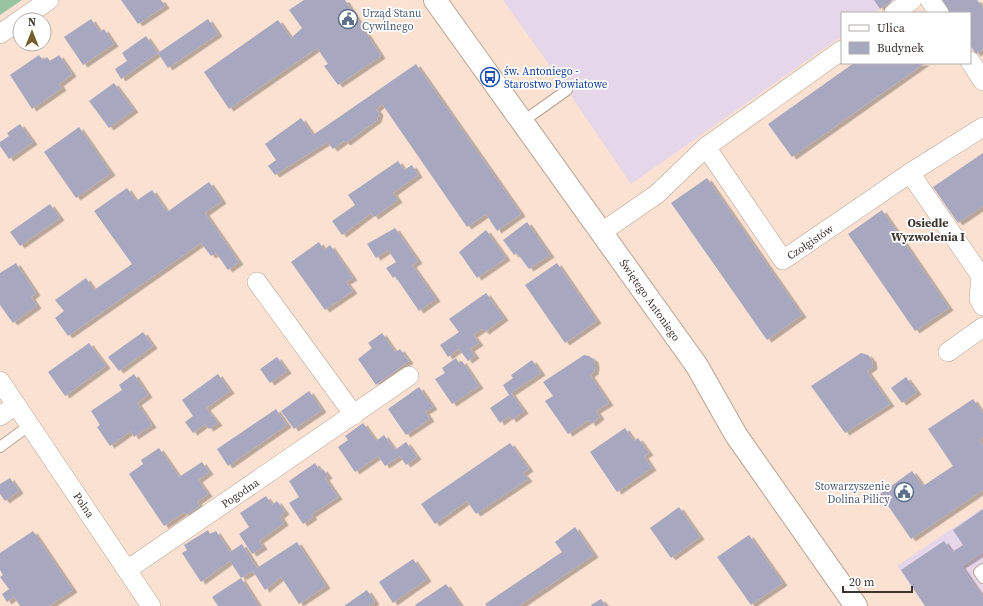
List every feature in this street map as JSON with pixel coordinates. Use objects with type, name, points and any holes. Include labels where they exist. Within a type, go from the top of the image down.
[{"type":"street","points":[[0,34],[49,0]]},
{"type":"street","name":"Świętego Antoniego","points":[[435,0],[553,167],[602,232],[697,366],[736,435],[856,606]]},
{"type":"street","points":[[895,12],[912,0]]},
{"type":"street","points":[[930,0],[937,12]]},
{"type":"street","points":[[602,232],[657,194],[706,147],[841,51]]},
{"type":"street","points":[[971,63],[983,81]]},
{"type":"street","name":"Czołgistów","points":[[706,147],[783,260],[910,173],[983,127]]},
{"type":"street","points":[[910,173],[981,276],[978,299],[983,306]]},
{"type":"street","points":[[257,282],[354,415]]},
{"type":"street","points":[[948,352],[983,327]]},
{"type":"street","name":"Pogodna","points":[[127,570],[409,376]]},
{"type":"street","name":"Polna","points":[[0,381],[151,606]]},
{"type":"street","points":[[0,416],[16,405]]},
{"type":"lane","points":[[522,122],[567,90]]},
{"type":"lane","points":[[0,447],[30,425]]},
{"type":"lane","points":[[983,569],[979,572],[983,578]]},
{"type":"shaded area","points":[[503,0],[893,0],[875,12],[841,12],[841,37],[631,184]]},
{"type":"shaded area","points":[[983,508],[983,606],[925,606],[897,566]]},
{"type":"green space","points":[[0,0],[22,0],[0,15]]},
{"type":"building","points":[[121,0],[161,0],[165,6],[138,24]]},
{"type":"building","points":[[304,0],[345,0],[381,56],[338,85],[324,66],[328,64],[317,48],[229,109],[204,72],[278,20],[291,38],[302,28],[289,10]]},
{"type":"building","points":[[874,0],[893,0],[880,9]]},
{"type":"building","points":[[939,0],[977,0],[983,8],[983,49],[976,54],[971,46],[971,12],[947,12]]},
{"type":"building","points":[[91,19],[100,32],[104,29],[114,44],[83,65],[64,37]]},
{"type":"building","points":[[208,19],[218,34],[168,68],[158,53]]},
{"type":"building","points":[[146,36],[158,53],[121,79],[115,69],[127,61],[122,53]]},
{"type":"building","points":[[39,55],[43,60],[47,57],[50,61],[59,55],[72,74],[59,84],[62,88],[32,109],[10,75]]},
{"type":"building","points":[[416,64],[521,214],[497,231],[486,214],[467,227],[382,104],[376,109],[379,113],[377,120],[346,143],[344,141],[333,149],[327,142],[275,175],[268,166],[276,160],[265,144],[301,118],[313,135]]},
{"type":"building","points":[[853,64],[924,64],[792,157],[768,124]]},
{"type":"building","points":[[114,83],[134,110],[109,128],[89,101]]},
{"type":"building","points":[[20,124],[33,142],[9,159],[0,146],[0,142],[9,136],[7,133]]},
{"type":"building","points":[[79,127],[111,173],[76,198],[44,152]]},
{"type":"building","points":[[983,153],[983,206],[958,223],[933,187]]},
{"type":"building","points":[[398,161],[404,170],[412,165],[418,175],[393,193],[398,200],[374,217],[371,213],[342,235],[332,221],[355,205],[348,195]]},
{"type":"building","points":[[707,178],[802,315],[767,340],[671,203]]},
{"type":"building","points":[[209,182],[222,201],[205,213],[239,262],[228,270],[216,253],[211,256],[201,243],[68,336],[55,318],[64,311],[55,300],[86,278],[94,290],[132,264],[94,211],[127,188],[136,201],[152,190],[167,212]]},
{"type":"building","points":[[50,204],[60,218],[20,246],[10,232]]},
{"type":"building","points":[[882,210],[949,308],[915,331],[848,234]]},
{"type":"building","points":[[527,222],[550,255],[529,269],[517,253],[514,255],[503,240]]},
{"type":"building","points":[[395,228],[418,261],[412,265],[436,299],[419,311],[395,276],[393,278],[386,268],[396,262],[388,250],[376,258],[367,244]]},
{"type":"building","points":[[486,230],[506,258],[477,278],[459,252]]},
{"type":"building","points":[[319,242],[324,250],[330,245],[353,278],[346,282],[353,291],[325,310],[291,262]]},
{"type":"building","points":[[16,263],[36,293],[31,297],[37,306],[13,323],[0,305],[0,273]]},
{"type":"building","points":[[557,263],[597,321],[565,343],[525,285]]},
{"type":"building","points":[[486,293],[504,318],[485,332],[482,329],[473,335],[479,343],[470,349],[475,356],[468,361],[459,349],[448,357],[440,345],[459,332],[449,319]]},
{"type":"building","points":[[143,332],[153,346],[119,371],[108,357]]},
{"type":"building","points":[[382,333],[395,352],[400,349],[409,361],[376,385],[358,359],[372,348],[368,343]]},
{"type":"building","points":[[89,343],[106,366],[65,396],[48,372]]},
{"type":"building","points":[[861,353],[868,355],[872,360],[873,367],[867,371],[890,404],[845,433],[811,386]]},
{"type":"building","points":[[584,355],[589,356],[594,360],[594,372],[590,375],[609,403],[596,411],[600,417],[591,424],[589,420],[568,434],[545,401],[553,396],[543,382]]},
{"type":"building","points":[[277,357],[287,371],[270,383],[260,369]]},
{"type":"building","points":[[456,358],[459,363],[462,361],[479,386],[452,404],[435,379],[445,373],[442,368]]},
{"type":"building","points":[[532,360],[541,373],[511,393],[524,411],[512,420],[509,416],[500,423],[490,408],[509,395],[503,385],[513,378],[511,375]]},
{"type":"building","points":[[134,374],[148,395],[137,403],[152,425],[134,437],[131,431],[110,446],[97,427],[100,425],[91,411],[122,390],[119,385]]},
{"type":"building","points":[[218,374],[230,391],[206,408],[218,423],[209,429],[205,424],[193,433],[185,422],[193,416],[182,400]]},
{"type":"building","points":[[906,377],[917,392],[902,403],[891,388]]},
{"type":"building","points":[[419,387],[433,407],[425,412],[430,419],[406,435],[388,409]]},
{"type":"building","points":[[309,391],[322,410],[294,429],[281,411]]},
{"type":"building","points":[[973,399],[983,414],[983,437],[979,440],[983,446],[983,490],[911,539],[880,494],[912,471],[923,486],[953,466],[928,429]]},
{"type":"building","points":[[276,409],[287,425],[228,466],[217,449]]},
{"type":"building","points":[[363,423],[376,441],[384,435],[395,450],[406,442],[417,457],[406,465],[400,456],[385,466],[378,456],[355,472],[338,447],[348,440],[345,436]]},
{"type":"building","points":[[625,428],[634,441],[638,438],[649,453],[644,456],[652,468],[617,492],[590,452]]},
{"type":"building","points":[[510,443],[529,469],[523,473],[528,479],[476,514],[467,501],[435,524],[421,504]]},
{"type":"building","points":[[159,448],[179,477],[202,462],[209,472],[198,480],[208,494],[197,502],[200,506],[186,515],[184,512],[164,526],[129,474],[143,464],[141,460]]},
{"type":"building","points":[[315,463],[320,471],[323,469],[328,476],[325,478],[338,497],[311,515],[313,517],[303,524],[289,503],[299,497],[289,481]]},
{"type":"building","points":[[10,478],[19,491],[5,501],[0,494],[0,484]]},
{"type":"building","points":[[266,496],[272,505],[277,501],[285,512],[280,516],[284,523],[259,541],[263,547],[252,554],[239,534],[249,527],[240,513]]},
{"type":"building","points":[[679,507],[700,537],[671,558],[650,528]]},
{"type":"building","points":[[983,509],[983,552],[961,566],[983,598],[983,606],[925,606],[901,570],[944,541],[952,552],[963,545],[953,530]]},
{"type":"building","points":[[575,527],[594,555],[519,606],[487,606],[485,604],[562,552],[555,542]]},
{"type":"building","points":[[208,530],[210,534],[216,531],[230,552],[242,544],[257,568],[297,542],[326,586],[299,604],[281,577],[265,590],[253,571],[241,578],[230,561],[201,582],[182,553],[187,550],[184,545]]},
{"type":"building","points":[[33,531],[73,590],[49,606],[20,606],[14,597],[7,602],[2,594],[9,589],[0,577],[3,575],[0,570],[0,553]]},
{"type":"building","points":[[749,535],[783,583],[751,605],[717,557]]},
{"type":"building","points":[[413,559],[427,579],[393,603],[379,582]]},
{"type":"building","points":[[241,578],[259,606],[218,606],[212,597]]},
{"type":"building","points":[[446,584],[461,606],[415,605]]},
{"type":"building","points":[[367,590],[375,602],[368,606],[344,606]]},
{"type":"building","points":[[601,599],[606,606],[591,605]]},
{"type":"place","name":"Urząd Stanu Cywilnego","points":[[348,19]]},
{"type":"place","name":"św. Antoniego - Starostwo Powiatowe","points":[[490,77]]},
{"type":"place","name":"Stowarzyszenie Dolina Pilicy","points":[[904,492]]},
{"type":"district","name":"Osiedle Wyzwolenia I","points":[[928,230]]}]
